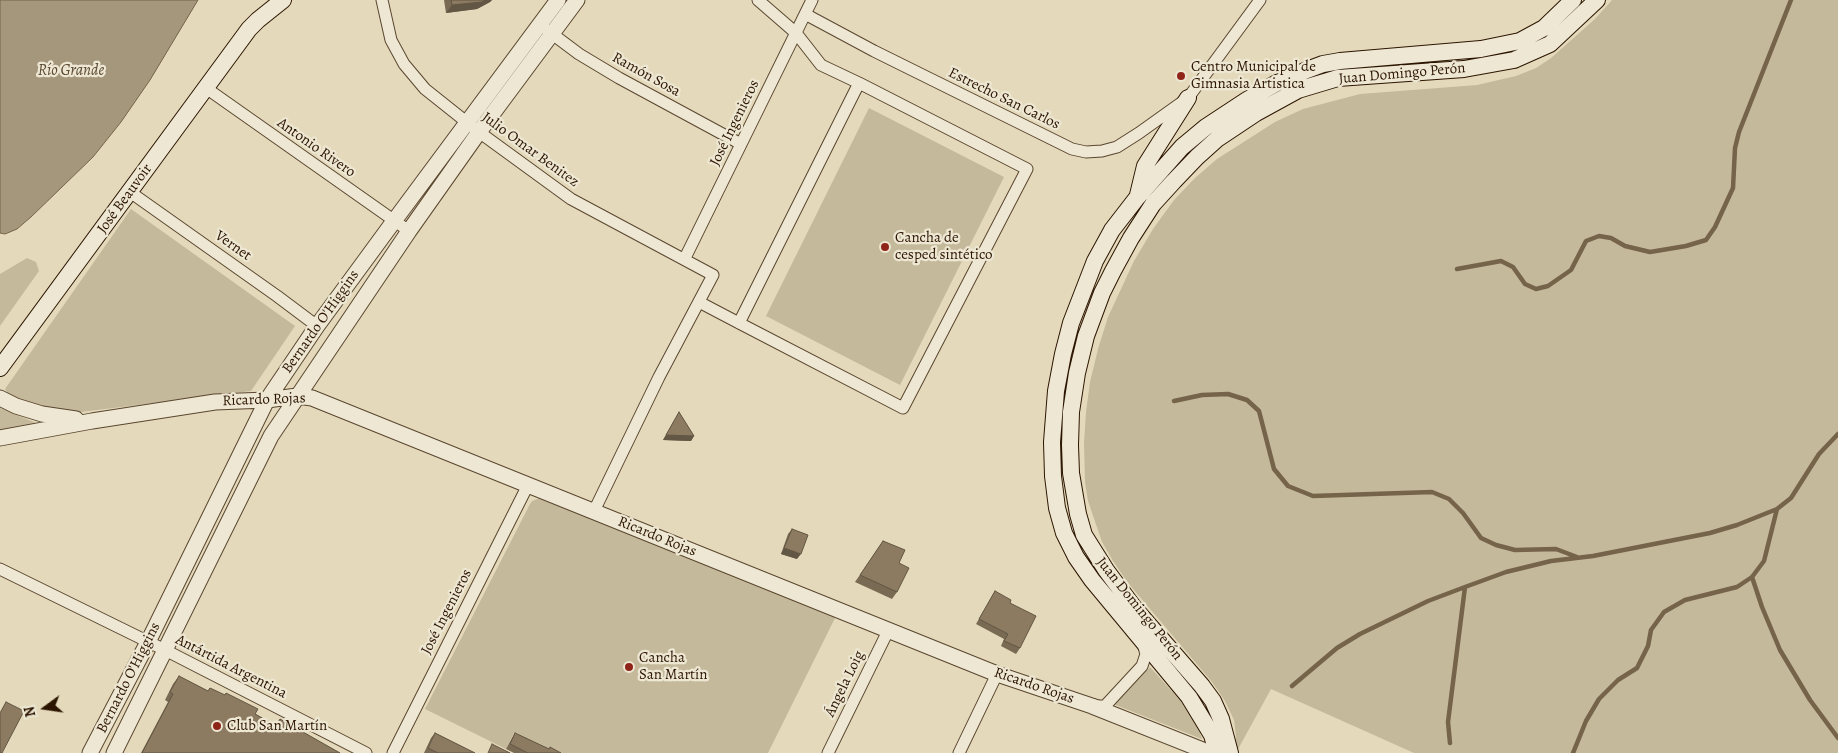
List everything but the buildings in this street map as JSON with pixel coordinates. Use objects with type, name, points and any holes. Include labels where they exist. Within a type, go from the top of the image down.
[{"type":"main road","name":"José Beauvoir","points":[[249,29],[262,0]]},
{"type":"main road","name":"José Beauvoir","points":[[0,368],[249,29],[282,0]]},
{"type":"main road","name":"Juan Domingo Perón","points":[[1217,753],[1212,735],[1189,697],[1092,580],[1076,557],[1064,533],[1057,508],[1053,476],[1052,442],[1056,391],[1071,323],[1095,261],[1112,230],[1136,199],[1182,148],[1206,127],[1275,84],[1323,64],[1340,61],[1473,50],[1520,41],[1550,23],[1573,0]]},
{"type":"main road","name":"Juan Domingo Perón","points":[[1230,753],[1222,719],[1212,701],[1197,680],[1135,609],[1106,570],[1084,535],[1078,514],[1071,474],[1070,445],[1071,412],[1075,383],[1086,336],[1112,271],[1153,204],[1197,157],[1217,139],[1256,113],[1298,90],[1338,78],[1464,69],[1514,60],[1550,44],[1598,0]]},
{"type":"main road","points":[[1136,199],[1145,166],[1188,98]]},
{"type":"street","name":"Julio Omar Benitez","points":[[382,0],[391,40],[404,64],[425,89],[473,128],[571,199],[713,274],[699,302]]},
{"type":"street","name":"Bernardo O'Higgins","points":[[546,29],[558,0]]},
{"type":"street","name":"Bernardo O'Higgins","points":[[90,753],[148,642],[267,400],[317,326],[394,221],[473,128],[546,29],[577,0]]},
{"type":"street","points":[[594,512],[659,376],[699,302],[904,408],[1027,169],[822,65],[796,33],[758,0]]},
{"type":"street","name":"José Ingenieros","points":[[685,258],[812,0]]},
{"type":"street","name":"Estrecho San Carlos","points":[[805,14],[874,51],[1072,149],[1086,152],[1102,151],[1117,147],[1139,134],[1188,98],[1260,0]]},
{"type":"street","name":"Ramón Sosa","points":[[546,29],[579,54],[741,144]]},
{"type":"street","points":[[740,323],[859,83]]},
{"type":"street","name":"Antonio Rivero","points":[[206,88],[409,231]]},
{"type":"street","name":"Bernardo O'Higgins","points":[[114,753],[271,436],[409,231],[473,128]]},
{"type":"street","name":"Vernet","points":[[130,192],[317,326]]},
{"type":"street","name":"Ricardo Rojas","points":[[0,438],[92,421],[215,402],[267,400],[297,396],[312,398],[996,674],[1092,706],[1210,753]]},
{"type":"street","name":"Ricardo Rojas","points":[[0,398],[16,406],[42,414],[92,421]]},
{"type":"street","name":"José Ingenieros","points":[[393,753],[528,485]]},
{"type":"street","name":"Antártida Argentina","points":[[0,569],[165,650],[366,753]]},
{"type":"street","name":"Ángela Loig","points":[[828,753],[889,630]]},
{"type":"street","points":[[1092,706],[1105,706],[1142,666],[1146,654],[1142,640]]},
{"type":"street","points":[[959,753],[996,674]]},
{"type":"shaded area","points":[[1612,0],[1838,0],[1838,753],[1414,753],[1271,689],[1236,753],[1233,753],[1236,736],[1234,720],[1225,701],[1212,682],[1128,583],[1102,542],[1088,501],[1085,482],[1084,443],[1090,382],[1108,317],[1134,261],[1153,229],[1174,200],[1195,178],[1217,159],[1275,122],[1303,109],[1360,94],[1477,85],[1516,76],[1536,68],[1551,58],[1595,19]]},
{"type":"shaded area","name":"Cancha de cesped sintético","points":[[869,108],[1004,177],[900,385],[766,316]]},
{"type":"shaded area","points":[[131,209],[295,326],[251,391],[65,414],[8,394],[5,389]]},
{"type":"shaded area","points":[[27,258],[36,262],[39,271],[0,326],[0,274]]},
{"type":"shaded area","points":[[0,408],[41,425],[0,430]]},
{"type":"shaded area","name":"Cancha San Martín","points":[[540,498],[836,616],[768,753],[556,753],[514,733],[506,749],[425,709],[530,504],[532,501]]},
{"type":"shaded area","points":[[1150,667],[1195,719],[1202,739],[1113,704]]},
{"type":"water","name":"Río Grande","points":[[0,0],[198,0],[150,80],[121,122],[93,157],[31,217],[17,229],[5,234],[0,233]]},
{"type":"waterway","points":[[1457,269],[1501,261],[1513,267],[1525,284],[1536,289],[1548,286],[1571,270],[1586,241],[1599,236],[1611,238],[1625,246],[1650,252],[1686,246],[1706,240],[1715,227],[1733,188],[1735,148],[1739,132],[1791,0]]},
{"type":"waterway","points":[[1174,401],[1202,395],[1228,394],[1247,400],[1259,411],[1274,469],[1288,486],[1313,496],[1432,492],[1449,499],[1463,513],[1481,538],[1496,545],[1515,550],[1556,549],[1577,557]]},
{"type":"waterway","points":[[1292,686],[1337,648],[1360,634],[1428,601],[1506,572],[1551,561],[1593,556],[1710,533],[1737,525],[1777,509],[1791,498],[1819,454],[1838,434]]},
{"type":"waterway","points":[[1573,753],[1586,721],[1599,699],[1618,680],[1637,668],[1648,646],[1651,630],[1664,612],[1685,600],[1737,587],[1752,577],[1764,561],[1777,509]]},
{"type":"waterway","points":[[1752,577],[1780,650],[1810,700],[1838,738]]},
{"type":"waterway","points":[[1450,743],[1448,722],[1465,587]]},
{"type":"place","name":"Centro Municipal de Gimnasia Artistica","points":[[1181,76]]},
{"type":"place","name":"Cancha de cesped sintético","points":[[885,247]]},
{"type":"place","name":"Cancha San Martín","points":[[629,667]]},
{"type":"place","name":"Club San Martín","points":[[217,726]]}]
